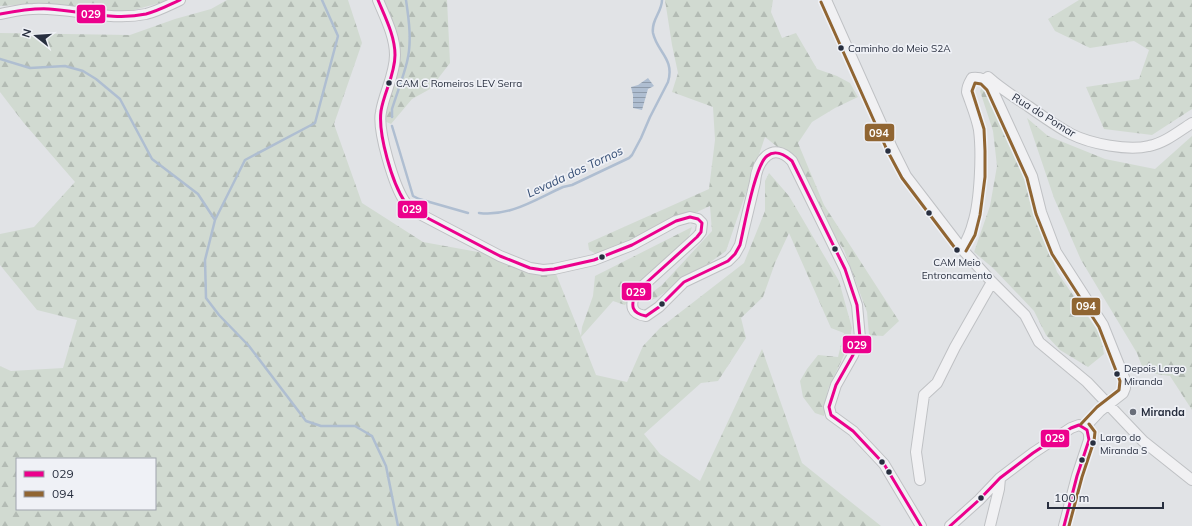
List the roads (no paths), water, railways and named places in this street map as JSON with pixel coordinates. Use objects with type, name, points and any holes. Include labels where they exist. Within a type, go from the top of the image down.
[{"type":"street","points":[[0,14],[33,9],[109,16],[134,15],[146,14],[160,10],[180,0]]},
{"type":"street","points":[[378,0],[393,39],[395,56],[391,80],[381,111],[381,136],[398,189],[405,202],[416,212],[463,238],[500,256],[530,268],[543,270],[594,260],[632,245],[676,221],[690,217],[698,219],[702,223],[701,232],[697,237],[635,293],[632,306],[634,311],[639,315],[646,316],[658,308],[684,282],[728,261],[735,254],[740,245],[756,173],[761,161],[767,156],[775,153],[781,153],[787,156],[792,161],[845,269],[857,305],[860,338],[853,355],[836,385],[829,407],[831,415],[853,431],[884,464],[921,526]]},
{"type":"street","points":[[826,0],[906,176],[962,249],[1025,315],[1039,342],[1087,382],[1143,441],[1192,480]]},
{"type":"street","name":"Rua do Pomar","points":[[972,78],[974,72],[980,72],[1047,120],[1073,135],[1099,143],[1137,148],[1150,146],[1161,142],[1192,123]]},
{"type":"street","points":[[962,249],[974,223],[980,157],[979,130],[967,92],[967,86],[972,78],[982,78],[991,87],[1032,176],[1041,212],[1056,252],[1103,325],[1123,376],[1125,384],[1123,393],[1107,404],[1085,427]]},
{"type":"street","points":[[920,480],[916,452],[924,395],[937,383],[954,347],[992,282]]},
{"type":"street","points":[[950,526],[979,500],[1000,478],[1071,428],[1079,425],[1085,427],[1090,434],[1064,526]]},
{"type":"street","points":[[990,526],[999,489],[1000,478]]},
{"type":"water","points":[[648,78],[654,86],[648,89],[642,110],[633,108],[633,95],[631,87],[638,85]]},
{"type":"waterway","points":[[215,220],[245,160],[315,123],[338,36],[322,0]]},
{"type":"waterway","name":"Levada dos Tornos","points":[[392,117],[392,109],[409,54],[410,31],[406,0]]},
{"type":"waterway","name":"Levada dos Tornos","points":[[479,213],[490,214],[512,210],[533,202],[563,187],[572,185],[629,158],[632,155],[668,82],[670,74],[665,56],[655,40],[653,33],[655,20],[662,4],[662,0]]},
{"type":"waterway","points":[[0,59],[30,68],[65,66],[83,71],[96,79],[120,99],[152,159],[198,194],[215,220],[205,260],[206,298],[219,315],[249,346],[306,421],[321,426],[355,426],[372,436],[386,466],[398,526]]},
{"type":"waterway","name":"Levada dos Tornos","points":[[392,126],[413,196],[468,213]]},
{"type":"place","name":"Caminho do Meio S2A","points":[[841,48]]},
{"type":"place","name":"CAM C Romeiros LEV Serra","points":[[389,83]]},
{"type":"place","name":"CAM Meio Entroncamento","points":[[957,250]]},
{"type":"place","name":"Depois Largo Miranda","points":[[1117,374]]},
{"type":"place","name":"Miranda","points":[[1133,412]]},
{"type":"place","name":"Largo do Miranda S","points":[[1093,443]]}]
